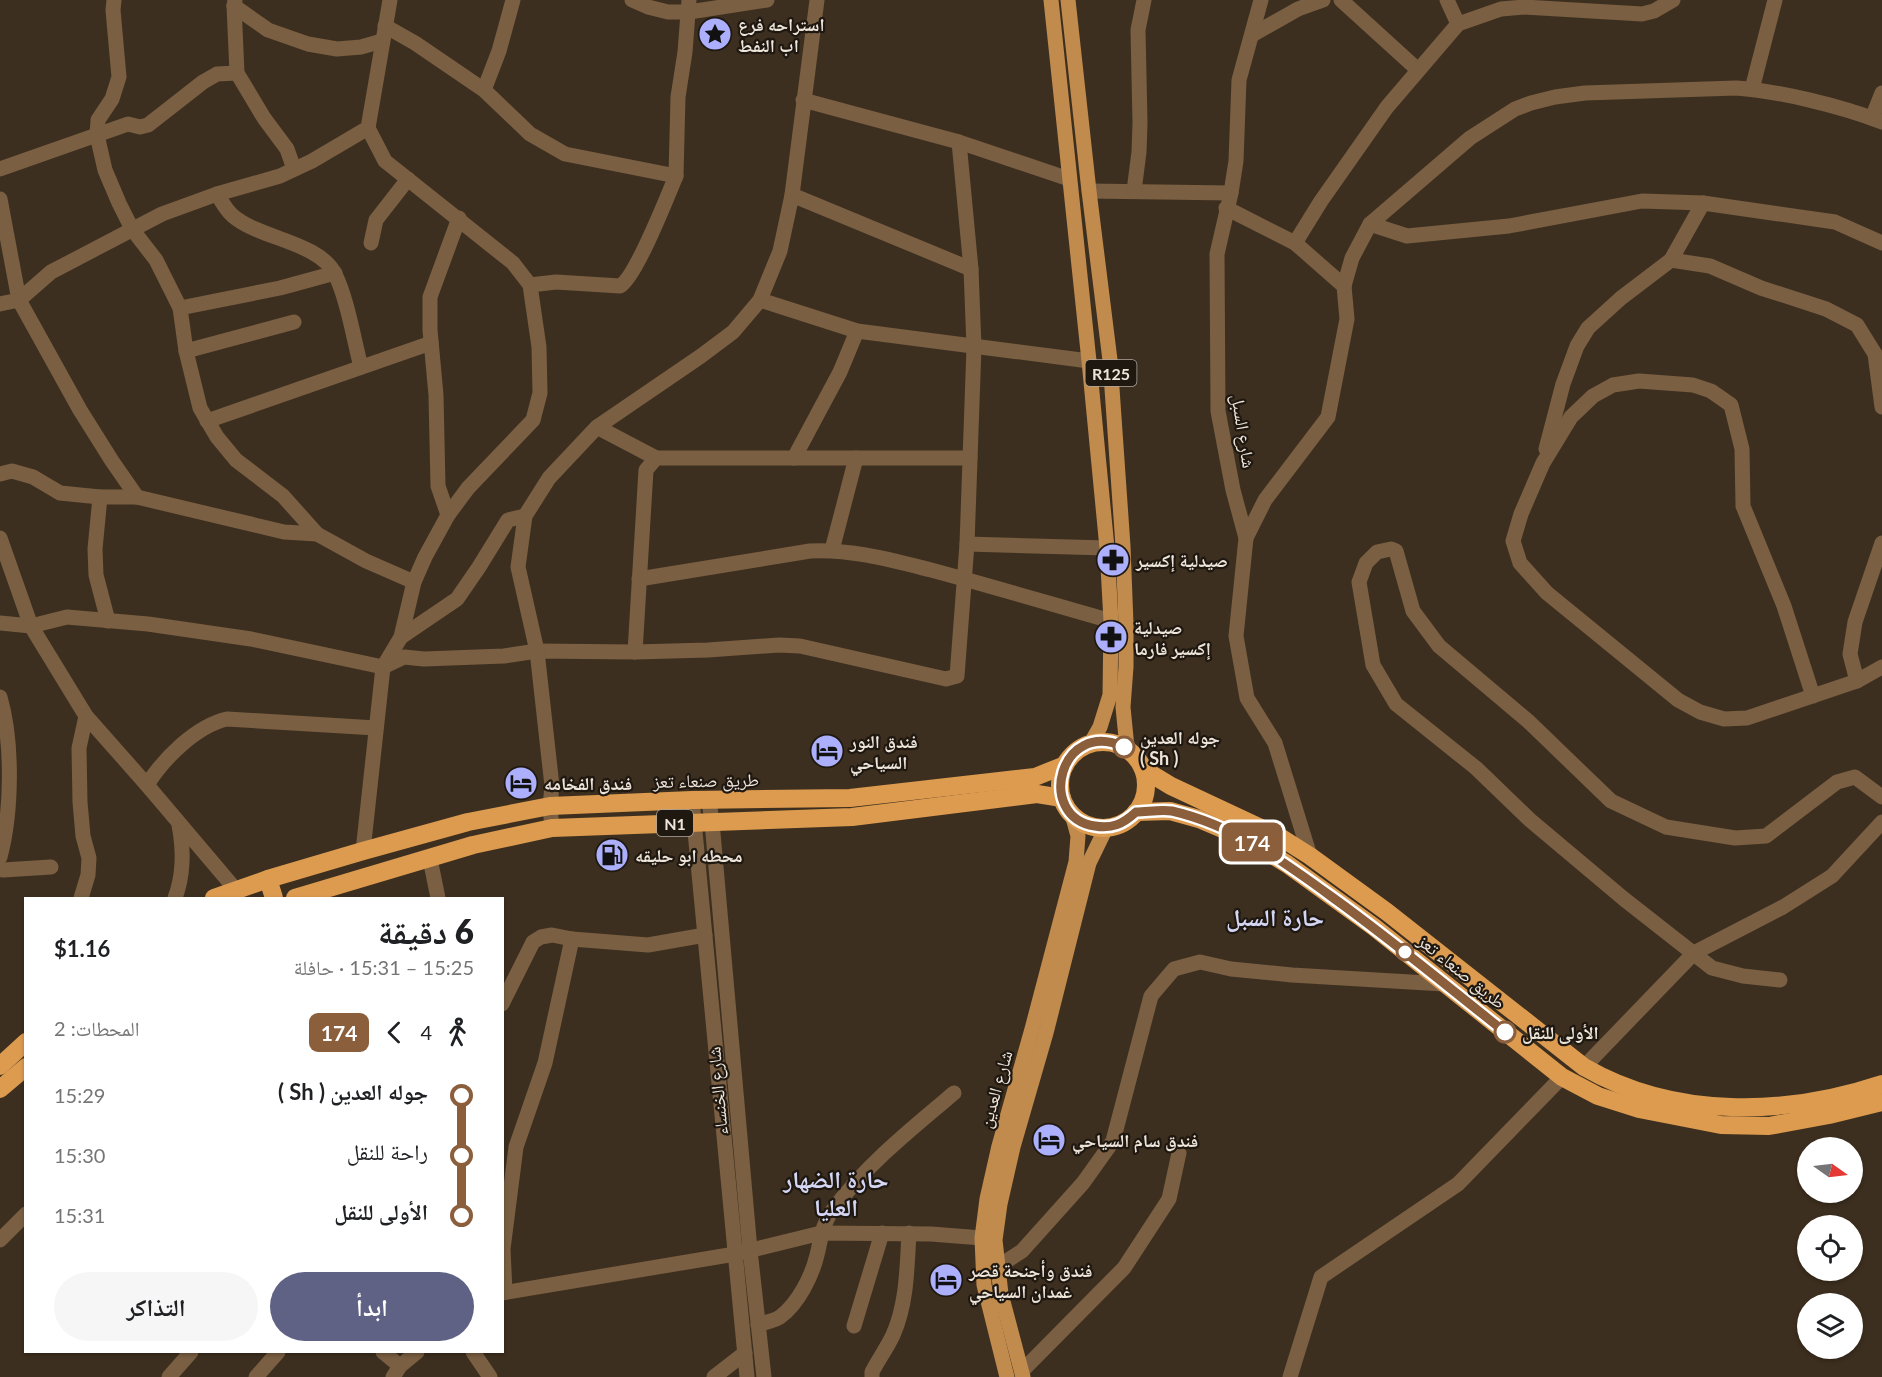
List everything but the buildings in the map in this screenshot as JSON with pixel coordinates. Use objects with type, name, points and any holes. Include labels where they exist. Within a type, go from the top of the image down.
[{"type":"highway","points":[[1104,741],[1127,748],[1137,758],[1143,769],[1146,783],[1144,798],[1136,812],[1128,820],[1118,825],[1106,828],[1087,825],[1072,814],[1062,798],[1061,776],[1065,765],[1072,755],[1091,743],[1104,741]]},
{"type":"highway","name":"طريق صنعاء تعز","points":[[217,897],[268,879],[468,822],[550,806],[700,800],[850,798],[1035,777],[1065,765]]},
{"type":"highway","name":"طريق صنعاء تعز","points":[[1143,769],[1171,786],[1280,837],[1310,856],[1422,939],[1584,1067],[1607,1080],[1645,1093],[1684,1102],[1725,1107],[1771,1107],[1826,1100],[1882,1084]]},
{"type":"highway","name":"N1","points":[[298,897],[473,845],[552,828],[852,817],[1037,794],[1062,798]]},
{"type":"highway","name":"طريق صنعاء تعز","points":[[1136,812],[1170,811],[1199,819],[1246,839],[1287,864],[1374,927],[1562,1077],[1598,1096],[1639,1109],[1721,1125],[1769,1126],[1882,1102]]},
{"type":"highway","points":[[268,879],[274,897]]},
{"type":"highway","points":[[0,1066],[24,1044]]},
{"type":"highway","points":[[0,1089],[24,1069]]},
{"type":"main road","name":"R125","points":[[1051,0],[1089,361],[1107,549],[1111,621],[1110,695],[1100,727],[1091,743]]},
{"type":"main road","name":"R125","points":[[1068,0],[1112,383],[1126,624],[1123,708],[1127,748]]},
{"type":"main road","name":"شارع العدين","points":[[1006,1377],[984,1285],[982,1238],[987,1199],[999,1146],[1076,862],[1078,836],[1072,814]]},
{"type":"main road","name":"شارع العدين","points":[[1023,1374],[1001,1294],[996,1240],[998,1216],[1013,1147],[1046,1033],[1089,863],[1106,828]]},
{"type":"street","points":[[114,0],[119,77],[112,99],[98,120],[97,135],[105,170],[132,229],[156,260],[180,308],[186,351],[200,408],[217,437],[236,460],[283,496],[318,534],[366,561],[414,582]]},
{"type":"street","points":[[363,851],[383,667],[401,637],[414,582],[448,515],[468,488],[532,420],[540,393],[539,347],[530,285],[513,262],[385,160],[368,128],[390,0]]},
{"type":"street","points":[[484,90],[499,51],[513,0]]},
{"type":"street","points":[[632,0],[668,12],[689,6],[767,0]]},
{"type":"street","points":[[552,828],[550,806],[552,786],[537,651],[518,567],[525,516],[549,478],[597,427],[733,332],[760,300],[780,251],[792,195],[817,0]]},
{"type":"street","points":[[1134,191],[1140,132],[1138,30],[1144,0]]},
{"type":"street","name":"شارع السبل","points":[[1261,0],[1239,80],[1236,161],[1217,254],[1218,411],[1233,490],[1246,538],[1236,636],[1247,698],[1275,743],[1310,856]]},
{"type":"street","points":[[1251,34],[1298,9],[1323,0]]},
{"type":"street","points":[[1341,0],[1418,70]]},
{"type":"street","points":[[1446,0],[1458,24]]},
{"type":"street","points":[[1295,243],[1321,201],[1387,107],[1458,24],[1500,9],[1524,7],[1642,14],[1654,11],[1673,0]]},
{"type":"street","points":[[1752,89],[1775,0]]},
{"type":"street","points":[[235,3],[268,30],[308,44],[337,49],[361,47],[383,34],[415,43],[484,90],[530,134],[565,154],[676,176]]},
{"type":"street","points":[[235,3],[237,73],[264,118],[287,149],[294,169]]},
{"type":"street","points":[[530,285],[556,282],[620,286],[626,283],[644,249],[676,176],[678,97],[689,6]]},
{"type":"street","points":[[0,170],[128,124],[140,127],[148,125],[203,82],[217,74],[237,73]]},
{"type":"street","points":[[1246,538],[1265,500],[1328,417],[1347,320],[1344,286],[1352,258],[1370,224],[1470,138],[1515,109],[1555,97],[1585,93],[1736,87],[1815,102],[1877,120],[1882,93]]},
{"type":"street","points":[[803,100],[959,142],[1069,179]]},
{"type":"street","points":[[0,304],[19,300],[51,272],[162,214],[217,194],[280,176],[312,161],[368,128]]},
{"type":"street","points":[[0,623],[31,626],[67,617],[148,624],[251,639],[383,667],[404,657],[424,660],[504,656],[537,651],[635,652],[779,645],[800,646],[946,679],[957,676],[967,544],[974,347],[971,270],[959,142]]},
{"type":"street","points":[[371,243],[376,220],[408,179]]},
{"type":"street","points":[[1089,191],[1231,193]]},
{"type":"street","points":[[217,194],[235,217],[254,228],[315,253],[334,273],[361,367]]},
{"type":"street","points":[[792,195],[971,270]]},
{"type":"street","points":[[0,199],[19,300],[80,410],[137,497]]},
{"type":"street","points":[[1370,224],[1407,236],[1509,226],[1642,201],[1703,203],[1835,222],[1882,243]]},
{"type":"street","points":[[1543,463],[1563,384],[1577,346],[1588,328],[1621,298],[1671,260],[1703,203]]},
{"type":"street","points":[[1226,208],[1295,243],[1344,286]]},
{"type":"street","points":[[448,515],[438,486],[430,297],[459,218]]},
{"type":"street","points":[[1671,260],[1710,266],[1761,288],[1826,309],[1857,325],[1875,354],[1882,407]]},
{"type":"street","points":[[180,308],[280,288],[334,273]]},
{"type":"street","points":[[760,300],[857,331],[1089,361]]},
{"type":"street","points":[[186,351],[294,322]]},
{"type":"street","points":[[794,458],[840,372],[857,331]]},
{"type":"street","points":[[207,421],[431,342]]},
{"type":"street","points":[[1814,696],[1784,606],[1743,506],[1742,449],[1731,405],[1711,391],[1693,385],[1639,381],[1613,385],[1593,396],[1571,417],[1543,463],[1521,514],[1514,541],[1520,563],[1547,593],[1678,700],[1700,712],[1724,719],[1747,718],[1814,696],[1857,681],[1882,667]]},
{"type":"street","points":[[597,427],[656,458],[970,458]]},
{"type":"street","points":[[635,652],[646,470],[656,458]]},
{"type":"street","points":[[832,550],[856,458]]},
{"type":"street","points":[[0,474],[12,471],[33,477],[60,493],[100,497],[137,497],[284,532],[318,534]]},
{"type":"street","points":[[100,497],[95,549],[96,575],[108,621]]},
{"type":"street","points":[[401,637],[457,599],[480,567],[508,520],[525,516]]},
{"type":"street","points":[[0,538],[31,626],[86,716],[236,890]]},
{"type":"street","points":[[1857,681],[1851,654],[1855,622],[1882,543]]},
{"type":"street","points":[[967,544],[1107,549]]},
{"type":"street","points":[[1780,980],[1743,976],[1712,968],[1616,892],[1530,820],[1476,768],[1396,704],[1373,665],[1359,582],[1366,563],[1377,552],[1391,549],[1396,551],[1413,611],[1439,646],[1528,721],[1611,801],[1666,827],[1735,838],[1766,836],[1837,782],[1855,777],[1882,797]]},
{"type":"street","points":[[639,579],[810,551],[832,550],[872,555],[1111,621]]},
{"type":"street","points":[[0,697],[4,711],[10,779],[1,867],[51,867]]},
{"type":"street","points":[[81,897],[88,875],[89,858],[83,836],[78,777],[79,748],[86,716]]},
{"type":"street","points":[[147,785],[167,758],[204,728],[227,719],[376,728]]},
{"type":"street","name":"شارع الخنساء","points":[[700,800],[743,1252],[747,1377]]},
{"type":"street","points":[[175,897],[184,861],[178,821]]},
{"type":"street","name":"شارع الخنساء","points":[[703,822],[705,935],[743,1252],[758,1325],[764,1377]]},
{"type":"street","points":[[1584,1067],[1694,952],[1783,907],[1832,876],[1882,822]]},
{"type":"street","points":[[429,859],[438,897]]},
{"type":"street","points":[[504,1000],[533,942],[541,937],[552,935],[572,939],[648,945],[705,935]]},
{"type":"street","points":[[504,1232],[509,1145],[544,1064],[572,939]]},
{"type":"street","points":[[999,1266],[1022,1251],[1083,1183],[1113,1141],[1151,996],[1174,969],[1200,962],[1231,969],[1292,975],[1444,984]]},
{"type":"street","points":[[1290,1377],[1321,1278],[1458,1184],[1562,1077]]},
{"type":"street","points":[[758,1325],[779,1317],[798,1297],[811,1274],[821,1233],[831,1213],[890,1147],[954,1093]]},
{"type":"street","points":[[1023,1374],[1124,1268],[1168,1199],[1179,1153]]},
{"type":"street","points":[[0,1240],[23,1219]]},
{"type":"street","points":[[504,1292],[743,1252],[821,1233],[909,1233],[982,1238]]},
{"type":"street","points":[[854,1326],[882,1233]]},
{"type":"street","points":[[872,1377],[872,1372],[893,1336],[900,1313],[909,1233]]},
{"type":"street","points":[[169,1377],[190,1353]]},
{"type":"street","points":[[256,1377],[277,1353]]},
{"type":"street","points":[[384,1353],[397,1372],[416,1353]]},
{"type":"street","points":[[474,1353],[490,1377]]},
{"type":"street","points":[[714,1377],[745,1353]]},
{"type":"bus line","name":"174","points":[[1124,747],[1104,741],[1091,743],[1072,755],[1065,765],[1060,787],[1062,798],[1072,814],[1087,825],[1106,828],[1128,820],[1136,812],[1170,811],[1199,819],[1246,839],[1287,864],[1374,927],[1505,1032]]},
{"type":"place","name":"استراحه فرع اب النفط","points":[[715,34]]},
{"type":"place","name":"صيدلية إكسير","points":[[1113,560]]},
{"type":"place","name":"صيدلية إكسير فارما","points":[[1111,637]]},
{"type":"place","name":"جوله العدين ( Sh )","points":[[1124,747]]},
{"type":"place","name":"فندق النور السياحي","points":[[827,751]]},
{"type":"place","name":"فندق الفخامه","points":[[521,783]]},
{"type":"place","name":"محطه ابو حليقه","points":[[612,855]]},
{"type":"place","name":"الأولى للنقل","points":[[1505,1032]]},
{"type":"place","name":"فندق سام السياحي","points":[[1049,1140]]},
{"type":"place","name":"فندق وأجنحة قصر غمدان السياحي","points":[[946,1280]]},
{"type":"district","name":"حارة السبل","points":[[1275,916]]},
{"type":"district","name":"حارة الضهار العليا","points":[[836,1192]]}]
